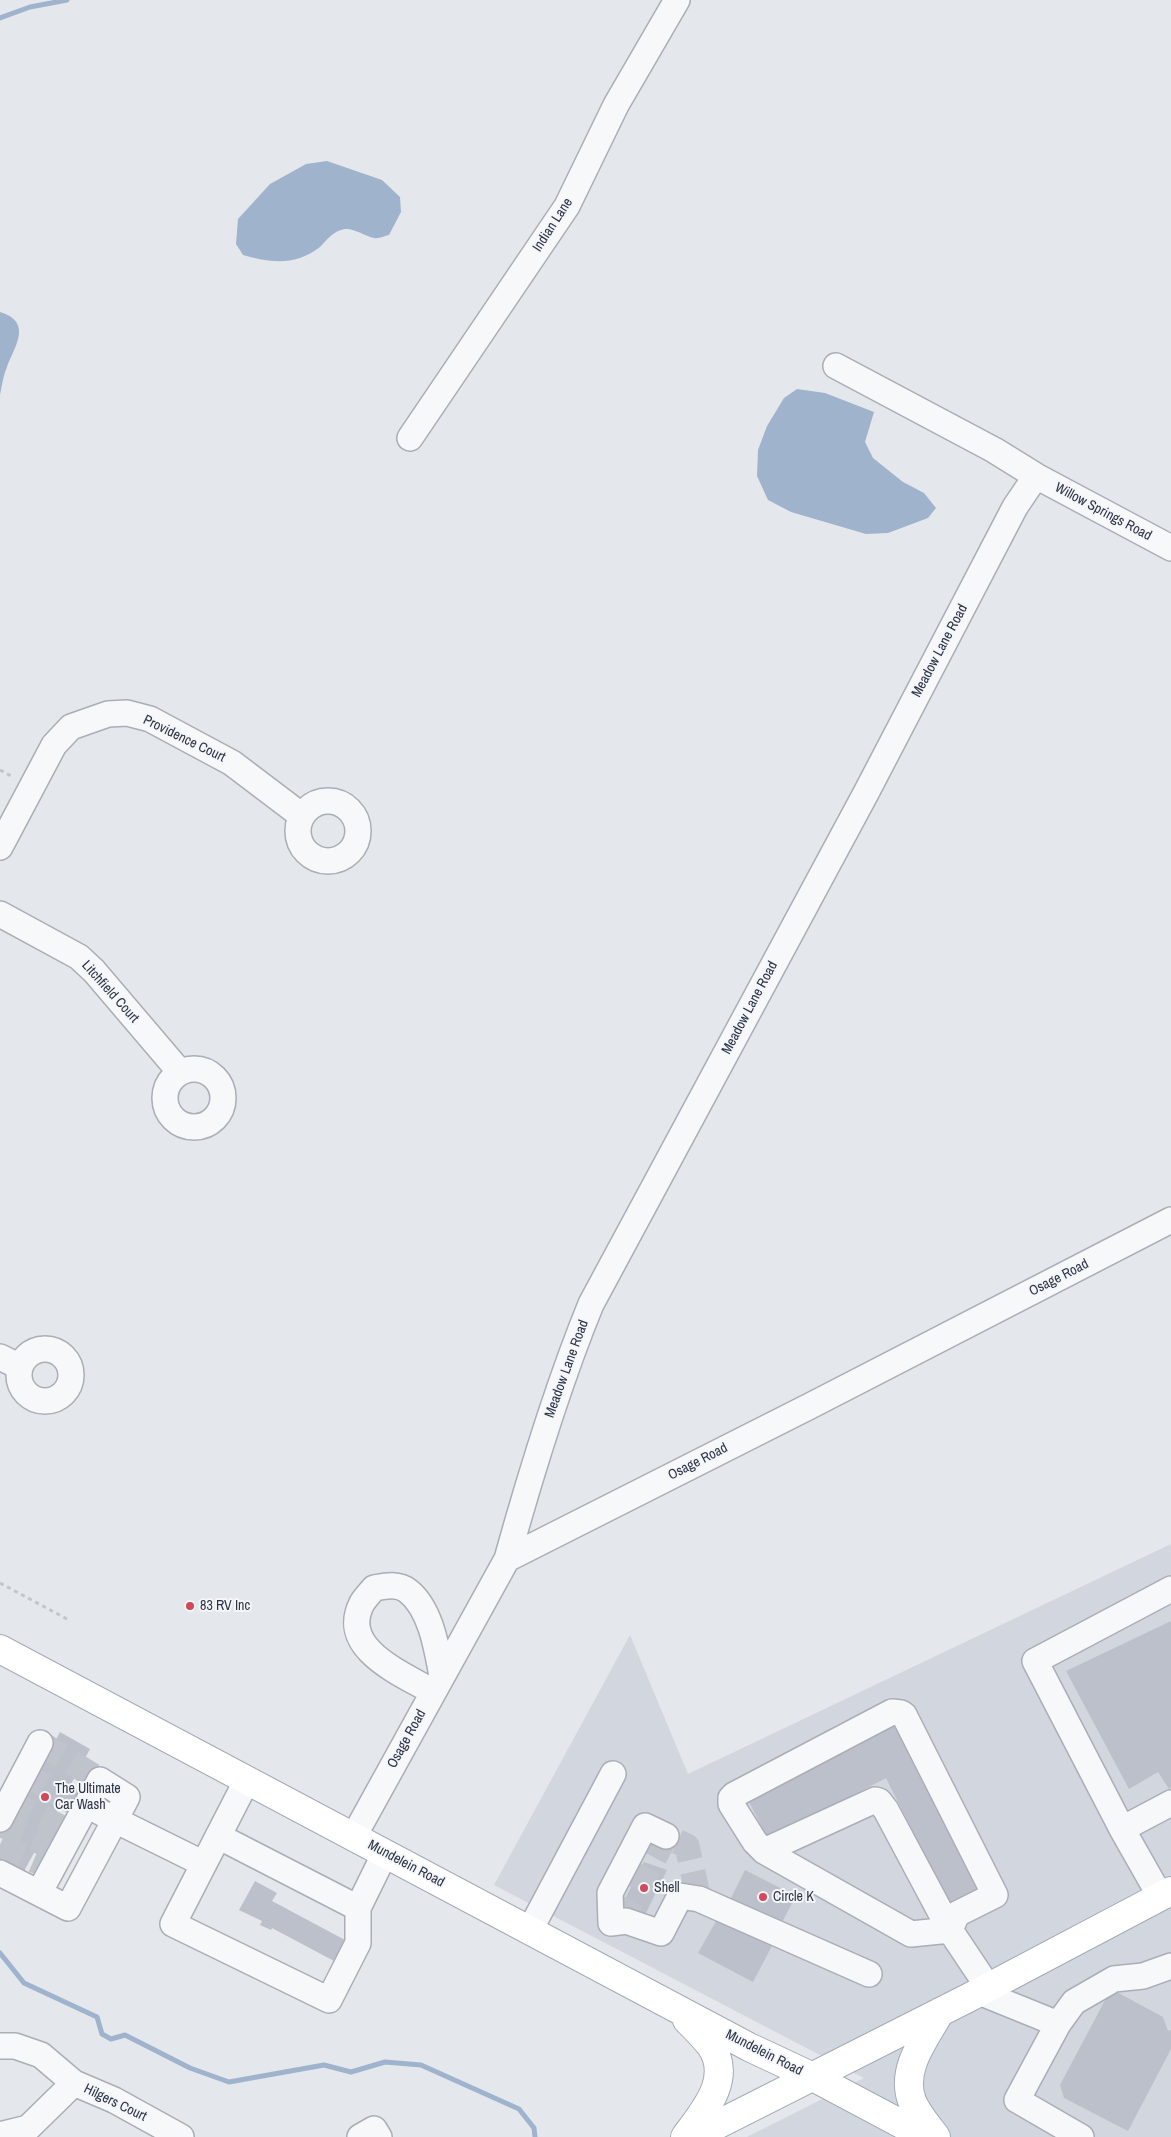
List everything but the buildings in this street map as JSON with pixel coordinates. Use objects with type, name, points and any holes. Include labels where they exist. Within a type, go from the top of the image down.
[{"type":"main road","name":"Mundelein Road","points":[[0,1649],[749,2047],[813,2077],[926,2137]]},
{"type":"main road","points":[[693,2137],[984,1990],[1166,1894]]},
{"type":"main road","points":[[676,2008],[711,2047],[720,2067],[717,2089],[685,2137]]},
{"type":"main road","points":[[936,2137],[912,2101],[908,2082],[911,2065],[940,2012]]},
{"type":"street","name":"Indian Lane","points":[[410,438],[567,206],[616,105],[677,0]]},
{"type":"street","name":"Willow Springs Road","points":[[836,366],[994,450],[1036,476],[1171,548]]},
{"type":"street","name":"Meadow Lane Road","points":[[507,1559],[531,1473],[572,1351],[591,1304],[866,793],[1015,507],[1036,476]]},
{"type":"street","name":"Providence Court","points":[[0,847],[54,745],[71,727],[108,714],[126,713],[150,719],[232,763],[302,816]]},
{"type":"street","name":"Litchfield Court","points":[[0,914],[79,957],[94,971],[180,1072]]},
{"type":"street","name":"Osage Road","points":[[354,1836],[507,1559],[819,1402],[1171,1220]]},
{"type":"street","points":[[1166,1894],[1122,1828],[1036,1661],[1171,1589]]},
{"type":"street","points":[[892,1712],[901,1713],[904,1715],[995,1896],[958,1914],[950,1930],[911,1934],[764,1851],[755,1842],[732,1804],[731,1798],[734,1794],[892,1712]]},
{"type":"street","points":[[0,1819],[40,1742]]},
{"type":"street","points":[[530,1930],[614,1774]]},
{"type":"street","points":[[247,1780],[173,1924],[329,2000],[358,1943],[358,1908],[385,1853]]},
{"type":"street","points":[[764,1851],[875,1800],[879,1801],[886,1810],[984,1990],[1058,2024]]},
{"type":"street","points":[[1122,1828],[1171,1803]]},
{"type":"street","points":[[666,1836],[645,1826],[610,1893],[611,1923],[626,1921],[661,1933],[680,1896],[700,1899],[869,1974]]},
{"type":"street","points":[[218,1836],[358,1908]]},
{"type":"street","points":[[0,1873],[64,1847],[97,1853],[204,1864]]},
{"type":"street","points":[[64,1847],[97,1853]]},
{"type":"street","points":[[64,1847],[97,1853]]},
{"type":"street","points":[[1081,2137],[1017,2100],[1058,2024],[1074,2002],[1114,1979],[1143,1976],[1171,1966]]},
{"type":"street","name":"Hilgers Court","points":[[0,2046],[15,2046],[41,2055],[74,2083],[114,2100],[181,2137]]},
{"type":"street","name":"Hilgers Court","points":[[0,2135],[28,2128],[74,2083]]},
{"type":"street","points":[[360,2137],[374,2129],[378,2137]]},
{"type":"path","points":[[0,1583],[67,1619]]},
{"type":"shaded area","points":[[1171,1544],[1171,2137],[747,2137],[864,2078],[494,1885],[630,1635],[688,1774]]},
{"type":"water","points":[[327,161],[382,180],[400,197],[401,212],[389,235],[374,238],[345,229],[334,233],[311,253],[292,260],[263,260],[243,255],[236,244],[238,219],[270,184],[306,164]]},
{"type":"water","points":[[0,312],[10,316],[16,322],[19,328],[19,335],[4,374],[0,395]]},
{"type":"water","points":[[797,389],[825,393],[874,412],[865,442],[873,458],[903,482],[924,493],[936,508],[928,518],[888,533],[866,534],[791,512],[768,500],[757,476],[758,450],[767,426],[784,398]]},
{"type":"waterway","points":[[0,18],[30,7],[67,0]]},
{"type":"waterway","points":[[0,1953],[24,1983],[97,2017],[102,2034],[111,2039],[125,2035],[190,2068],[229,2082],[324,2065],[351,2072],[385,2062],[421,2065],[519,2109],[534,2128],[535,2137]]},
{"type":"tunnel","points":[[40,1743],[100,1780]]},
{"type":"tunnel","points":[[23,1774],[85,1808]]},
{"type":"tunnel","points":[[9,1801],[72,1833]]},
{"type":"tunnel","points":[[0,1824],[61,1851]]},
{"type":"tunnel","points":[[620,1923],[666,1836],[687,1846],[699,1899]]},
{"type":"tunnel","points":[[0,1845],[52,1868]]},
{"type":"place","name":"83 RV Inc","points":[[190,1606]]},
{"type":"place","name":"The Ultimate Car Wash","points":[[45,1797]]},
{"type":"place","name":"Shell","points":[[644,1888]]},
{"type":"place","name":"Circle K","points":[[763,1897]]}]
